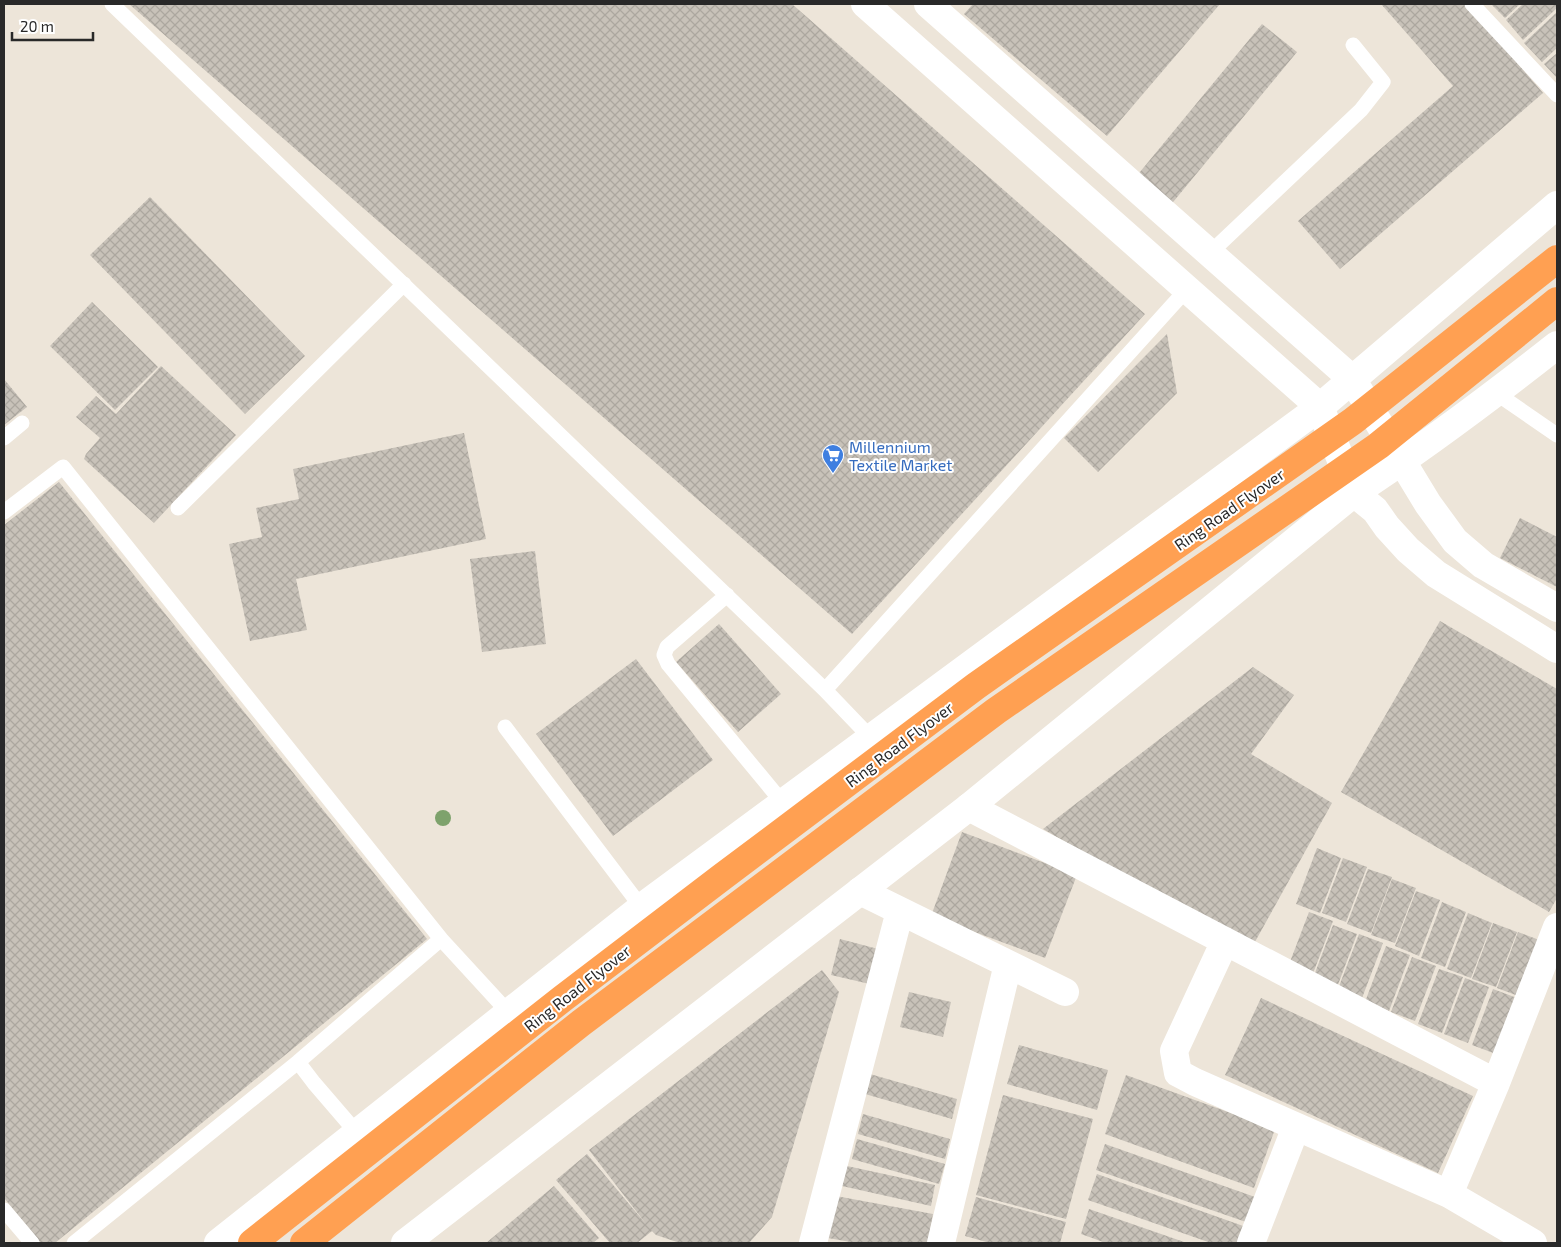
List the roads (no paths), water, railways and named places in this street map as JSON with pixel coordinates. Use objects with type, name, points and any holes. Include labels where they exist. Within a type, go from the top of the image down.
[{"type":"highway","name":"Ring Road Flyover","points":[[252,1243],[562,999],[754,853],[976,686],[1354,421],[1557,259]]},
{"type":"highway","name":"Ring Road Flyover","points":[[304,1243],[581,1023],[996,712],[1378,446],[1557,301]]},
{"type":"street","points":[[865,4],[1320,407],[1354,493],[1374,510],[1408,550],[1436,574],[1557,648]]},
{"type":"street","points":[[936,6],[1352,379],[1428,504],[1455,541],[1483,565],[1557,608]]},
{"type":"street","points":[[218,1243],[642,908],[1320,407],[1557,206]]},
{"type":"street","points":[[405,1243],[969,807],[1354,493],[1402,462],[1556,348]]},
{"type":"street","points":[[969,807],[1496,1084]]},
{"type":"street","points":[[860,891],[1065,992]]},
{"type":"street","points":[[814,1243],[900,911]]},
{"type":"street","points":[[1449,1194],[1496,1084],[1557,927]]},
{"type":"street","points":[[1225,941],[1174,1051],[1178,1073],[1449,1194],[1496,1233],[1533,1243]]},
{"type":"street","points":[[941,1243],[1008,964]]},
{"type":"street","points":[[1251,1243],[1296,1126]]},
{"type":"lane","points":[[112,4],[727,595],[825,690],[871,738]]},
{"type":"lane","points":[[1472,4],[1557,95]]},
{"type":"lane","points":[[1210,253],[1361,110],[1383,82],[1353,45]]},
{"type":"lane","points":[[178,508],[404,284]]},
{"type":"lane","points":[[825,690],[1187,289]]},
{"type":"lane","points":[[1496,393],[1557,434]]},
{"type":"lane","points":[[4,438],[22,423]]},
{"type":"lane","points":[[4,512],[62,467],[441,939],[509,1013]]},
{"type":"lane","points":[[727,595],[667,646],[664,655],[668,664],[783,803]]},
{"type":"lane","points":[[505,727],[642,908]]},
{"type":"lane","points":[[74,1243],[298,1062],[441,939]]},
{"type":"lane","points":[[298,1062],[358,1133]]},
{"type":"lane","points":[[4,1210],[32,1243]]},
{"type":"place","name":"Millennium Textile Market","points":[[833,474]]}]
